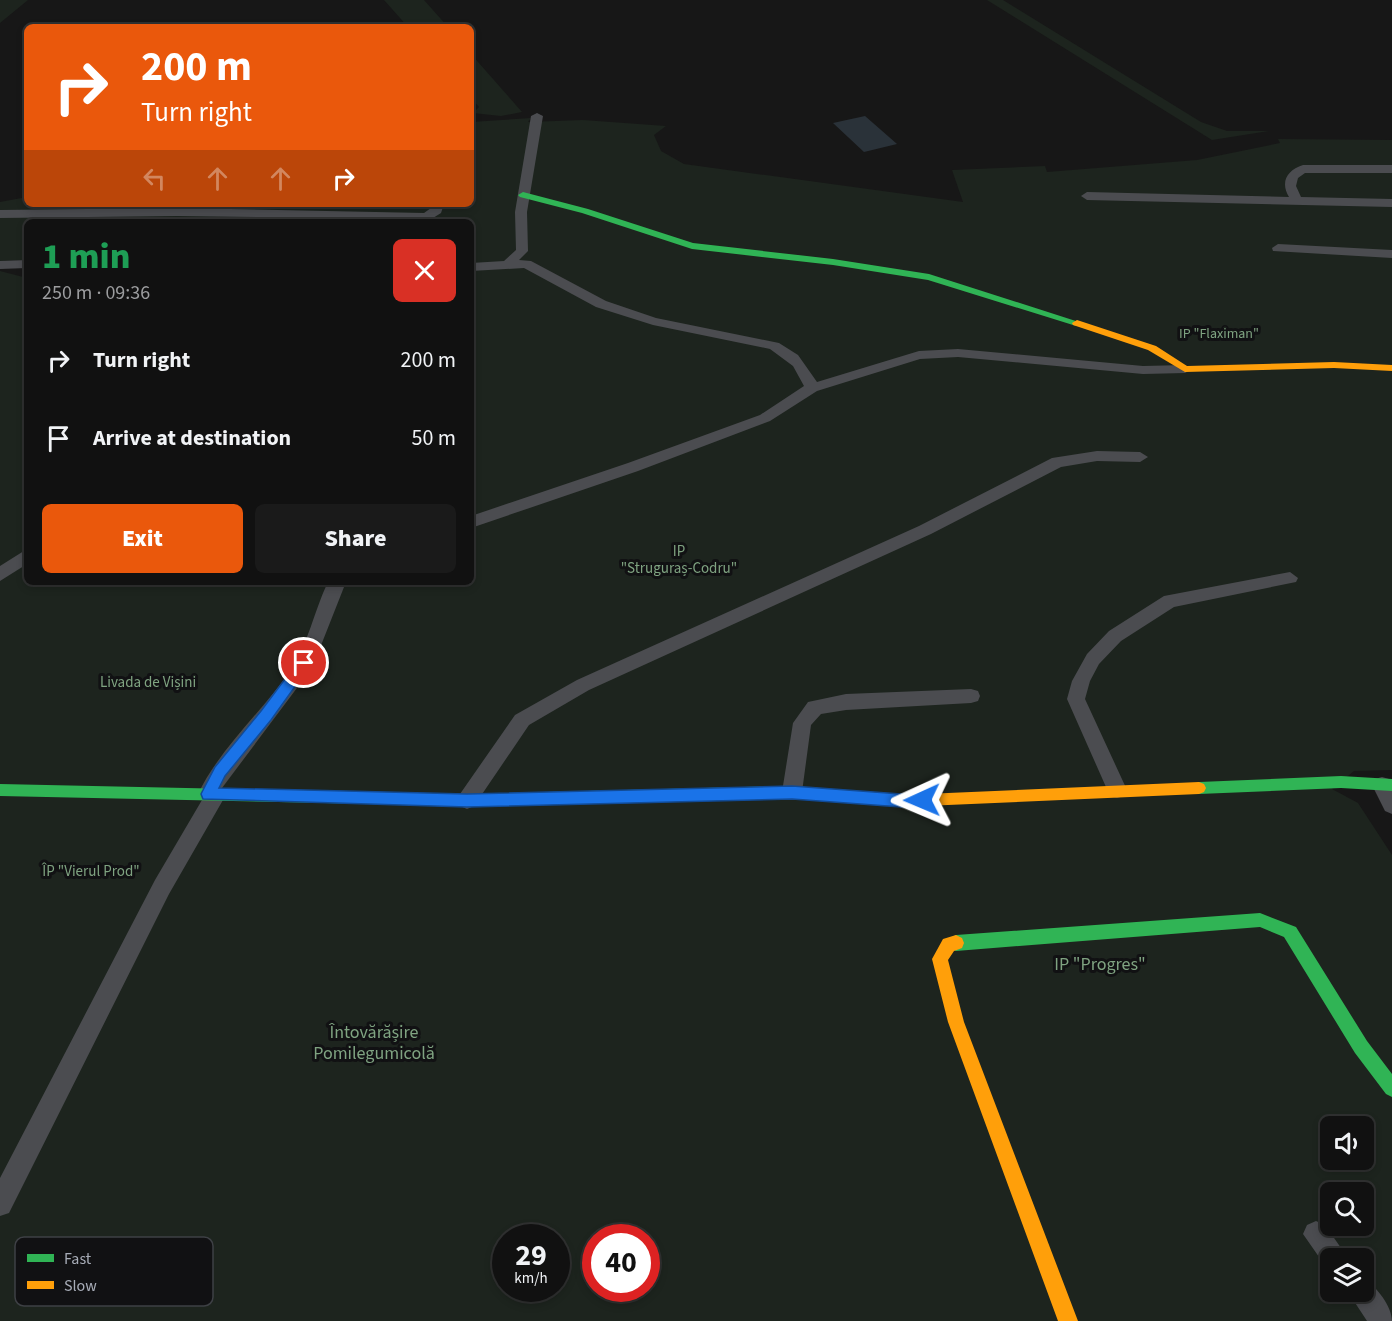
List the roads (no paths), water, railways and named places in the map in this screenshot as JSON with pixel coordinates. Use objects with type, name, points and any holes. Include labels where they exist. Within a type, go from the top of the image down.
[{"type":"street","points":[[509,263],[522,251],[523,195],[537,116]]},
{"type":"street","points":[[1296,199],[1292,194],[1290,180],[1295,172],[1303,169],[1392,169]]},
{"type":"street","points":[[523,195],[585,211],[698,247],[833,262],[929,277],[1142,345],[1185,369]]},
{"type":"street","points":[[1087,196],[1392,203]]},
{"type":"street","points":[[0,214],[177,212],[427,219],[438,207]]},
{"type":"street","points":[[1278,248],[1392,254]]},
{"type":"street","points":[[474,267],[509,263],[530,265],[566,288],[601,304],[653,321],[782,349],[808,376],[812,388]]},
{"type":"street","points":[[0,265],[24,264]]},
{"type":"street","points":[[474,521],[633,467],[765,418],[812,388],[912,357],[958,353],[1143,370],[1334,365],[1392,368]]},
{"type":"street","points":[[467,800],[522,720],[583,685],[925,530],[1056,462],[1097,456],[1140,457]]},
{"type":"street","points":[[0,575],[24,557]]},
{"type":"street","points":[[1117,790],[1076,699],[1081,681],[1093,659],[1115,636],[1170,601],[1290,578]]},
{"type":"street","points":[[0,1204],[212,794],[220,771],[266,716],[304,663],[336,585]]},
{"type":"street","points":[[792,792],[802,723],[815,707],[846,702],[971,696]]},
{"type":"street","points":[[0,790],[467,800],[792,792],[901,801],[1341,782],[1387,785],[1392,805]]},
{"type":"street","points":[[1068,1321],[956,1022],[940,959],[950,944],[1260,920],[1290,932],[1361,1047],[1392,1088]]},
{"type":"street","points":[[1316,1234],[1327,1248]]},
{"type":"street","points":[[1369,1302],[1383,1321]]},
{"type":"park label","name":"IP \"Flaximan\"","points":[[1219,333]]},
{"type":"park label","name":"IP \"Struguraș-Codru\"","points":[[679,560]]},
{"type":"park label","name":"Livada de Vișini","points":[[148,682]]},
{"type":"park label","name":"ÎP \"Vierul Prod\"","points":[[91,871]]},
{"type":"park label","name":"IP \"Progres\"","points":[[1100,964]]},
{"type":"park label","name":"Întovărășire Pomilegumicolă","points":[[374,1042]]}]
